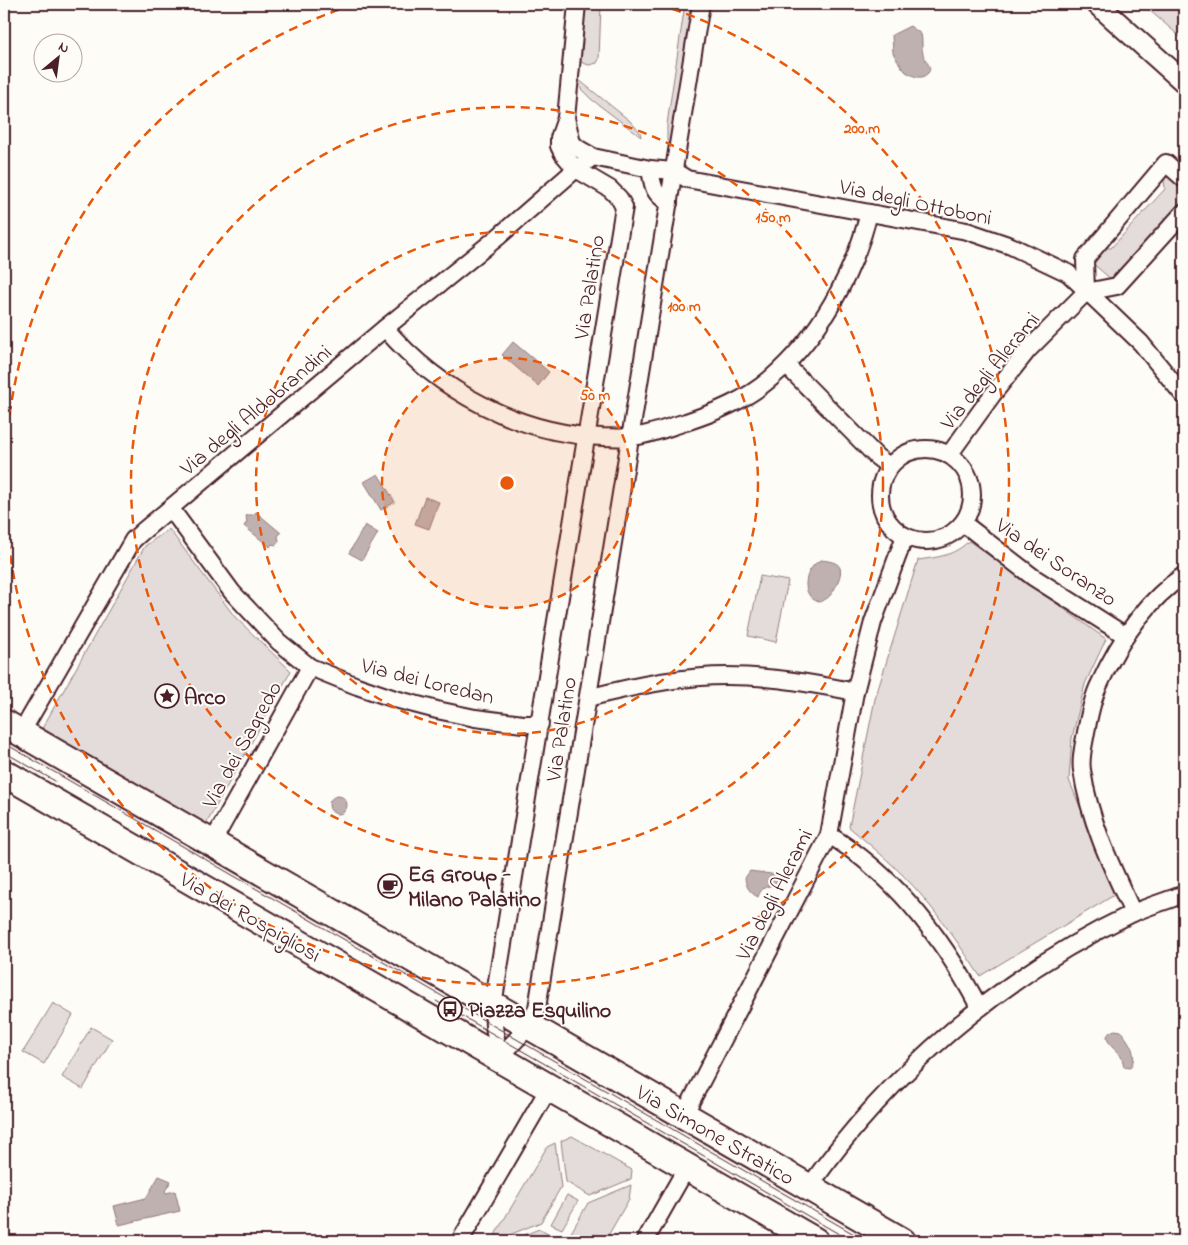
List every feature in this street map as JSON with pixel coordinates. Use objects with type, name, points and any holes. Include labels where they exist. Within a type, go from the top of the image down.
[{"type":"main road","name":"Via dei Rospigliosi","points":[[12,728],[529,1026]]},
{"type":"main road","name":"Via dei Rospigliosi","points":[[4,773],[549,1088]]},
{"type":"main road","name":"Via Simone Stratico","points":[[529,1026],[902,1241]]},
{"type":"main road","name":"Via Simone Stratico","points":[[549,1088],[815,1241]]},
{"type":"street","points":[[576,169],[563,154],[559,146],[559,138],[566,118],[577,4]]},
{"type":"street","name":"Via Palatino","points":[[529,1026],[537,1008],[701,4]]},
{"type":"street","points":[[1096,4],[1184,82]]},
{"type":"street","points":[[566,118],[572,143],[578,149],[593,157]]},
{"type":"street","name":"Via degli Ottoboni","points":[[593,157],[650,169],[674,171],[687,179],[967,231],[1011,246],[1068,273],[1141,343],[1184,396]]},
{"type":"street","name":"Via degli Aldobrandini","points":[[12,728],[133,540],[142,531],[171,509],[385,328],[498,237],[576,169],[593,157]]},
{"type":"street","points":[[1184,179],[1166,163],[1085,259],[1086,292],[1117,286],[1184,212]]},
{"type":"street","name":"Via Palatino","points":[[493,1005],[624,207],[610,188],[576,169]]},
{"type":"street","points":[[650,169],[653,188],[660,197],[669,203]]},
{"type":"street","points":[[385,328],[398,343],[435,376],[479,404],[513,419],[567,434],[630,438],[716,411],[741,400],[768,381],[786,365],[817,328],[840,291],[865,231],[869,214]]},
{"type":"street","name":"Via degli Alerami","points":[[949,455],[993,394],[1028,350],[1086,292]]},
{"type":"street","points":[[786,365],[877,457],[890,466],[884,476],[880,497],[881,508],[892,527],[905,536],[921,541],[937,540],[952,534],[963,523]]},
{"type":"street","name":"Via degli Alerami","points":[[890,466],[902,456],[917,450],[934,450],[949,455],[964,469],[972,488],[970,509],[963,523]]},
{"type":"street","name":"Via dei Loredan","points":[[171,509],[215,570],[248,609],[279,642],[310,666],[357,686],[429,708],[475,718],[523,724],[540,724]]},
{"type":"street","name":"Via dei Soranzo","points":[[963,523],[1033,576],[1126,636]]},
{"type":"street","name":"Via degli Alerami","points":[[684,1115],[830,835],[855,692],[873,622],[905,536]]},
{"type":"street","points":[[1132,913],[1108,858],[1081,768],[1090,711],[1098,686],[1126,636],[1154,599],[1184,575]]},
{"type":"street","name":"Via dei Sagredo","points":[[212,843],[310,666]]},
{"type":"street","points":[[588,698],[663,681],[725,676],[790,680],[855,692]]},
{"type":"street","points":[[830,835],[851,848],[907,900],[946,953],[979,1008]]},
{"type":"street","points":[[809,1187],[848,1136],[882,1097],[926,1053],[979,1008],[1064,950],[1132,913],[1184,894]]},
{"type":"street","points":[[493,1005],[499,1058]]},
{"type":"street","points":[[499,1058],[529,1026]]},
{"type":"street","points":[[460,1241],[549,1088]]},
{"type":"street","points":[[645,1241],[688,1167]]},
{"type":"shaded area","points":[[586,4],[601,4],[599,59],[597,63],[589,65],[580,62]]},
{"type":"shaded area","points":[[685,4],[693,4],[670,144],[667,141],[667,124]]},
{"type":"shaded area","points":[[1142,4],[1184,4],[1184,40]]},
{"type":"shaded area","points":[[910,26],[921,34],[923,54],[930,69],[922,77],[916,77],[906,72],[893,53],[892,35]]},
{"type":"shaded area","points":[[579,80],[630,121],[640,132],[641,137],[591,99],[581,89]]},
{"type":"shaded area","points":[[1168,176],[1184,189],[1184,202],[1128,262],[1127,271],[1113,281],[1091,262],[1101,248],[1111,248],[1165,189],[1164,180]]},
{"type":"shaded area","points":[[513,342],[549,372],[538,386],[502,355]]},
{"type":"shaded area","points":[[378,474],[395,502],[381,510],[364,482]]},
{"type":"shaded area","points":[[425,497],[439,502],[429,529],[415,524]]},
{"type":"shaded area","points":[[256,512],[281,533],[278,536],[279,541],[276,545],[272,544],[270,547],[244,526],[247,522],[246,516],[253,515]]},
{"type":"shaded area","points":[[365,525],[378,533],[362,560],[349,553]]},
{"type":"shaded area","points":[[169,529],[235,617],[291,671],[204,828],[39,734],[145,546]]},
{"type":"shaded area","points":[[969,541],[1106,639],[1085,684],[1072,738],[1069,780],[1116,894],[980,976],[952,935],[914,886],[849,827],[875,699],[918,560],[951,553]]},
{"type":"shaded area","points":[[821,560],[837,564],[840,574],[832,594],[819,602],[808,594],[806,582],[811,569]]},
{"type":"shaded area","points":[[760,576],[788,581],[776,642],[748,636]]},
{"type":"shaded area","points":[[334,796],[342,796],[347,801],[345,812],[334,814],[329,809],[329,801]]},
{"type":"shaded area","points":[[750,871],[778,875],[776,885],[765,888],[758,897],[751,892],[746,884],[745,878]]},
{"type":"shaded area","points":[[53,1003],[73,1015],[44,1064],[23,1052]]},
{"type":"shaded area","points":[[91,1027],[112,1039],[83,1089],[62,1077]]},
{"type":"shaded area","points":[[1115,1030],[1121,1031],[1132,1049],[1134,1058],[1130,1068],[1124,1067],[1122,1058],[1108,1041],[1107,1036]]},
{"type":"shaded area","points":[[572,1136],[632,1170],[631,1179],[590,1196],[566,1182],[561,1141]]},
{"type":"shaded area","points":[[555,1143],[561,1187],[541,1222],[497,1240],[496,1233],[547,1147]]},
{"type":"shaded area","points":[[159,1176],[171,1181],[165,1191],[166,1193],[175,1191],[180,1211],[119,1225],[114,1206],[146,1198]]},
{"type":"shaded area","points":[[631,1185],[629,1199],[605,1241],[568,1241],[588,1203]]},
{"type":"shaded area","points":[[567,1195],[578,1201],[562,1229],[551,1224]]},
{"type":"shaded area","points":[[539,1229],[560,1241],[510,1241]]},
{"type":"tram line","points":[[4,743],[866,1241]]},
{"type":"tram line","points":[[4,752],[55,781]]},
{"type":"tram line","points":[[436,1001],[851,1241]]},
{"type":"place","name":"Arco","points":[[167,696]]},
{"type":"place","name":"EG Group - Milano Palatino","points":[[390,886]]},
{"type":"place","name":"Piazza Esquilino","points":[[450,1009]]}]
